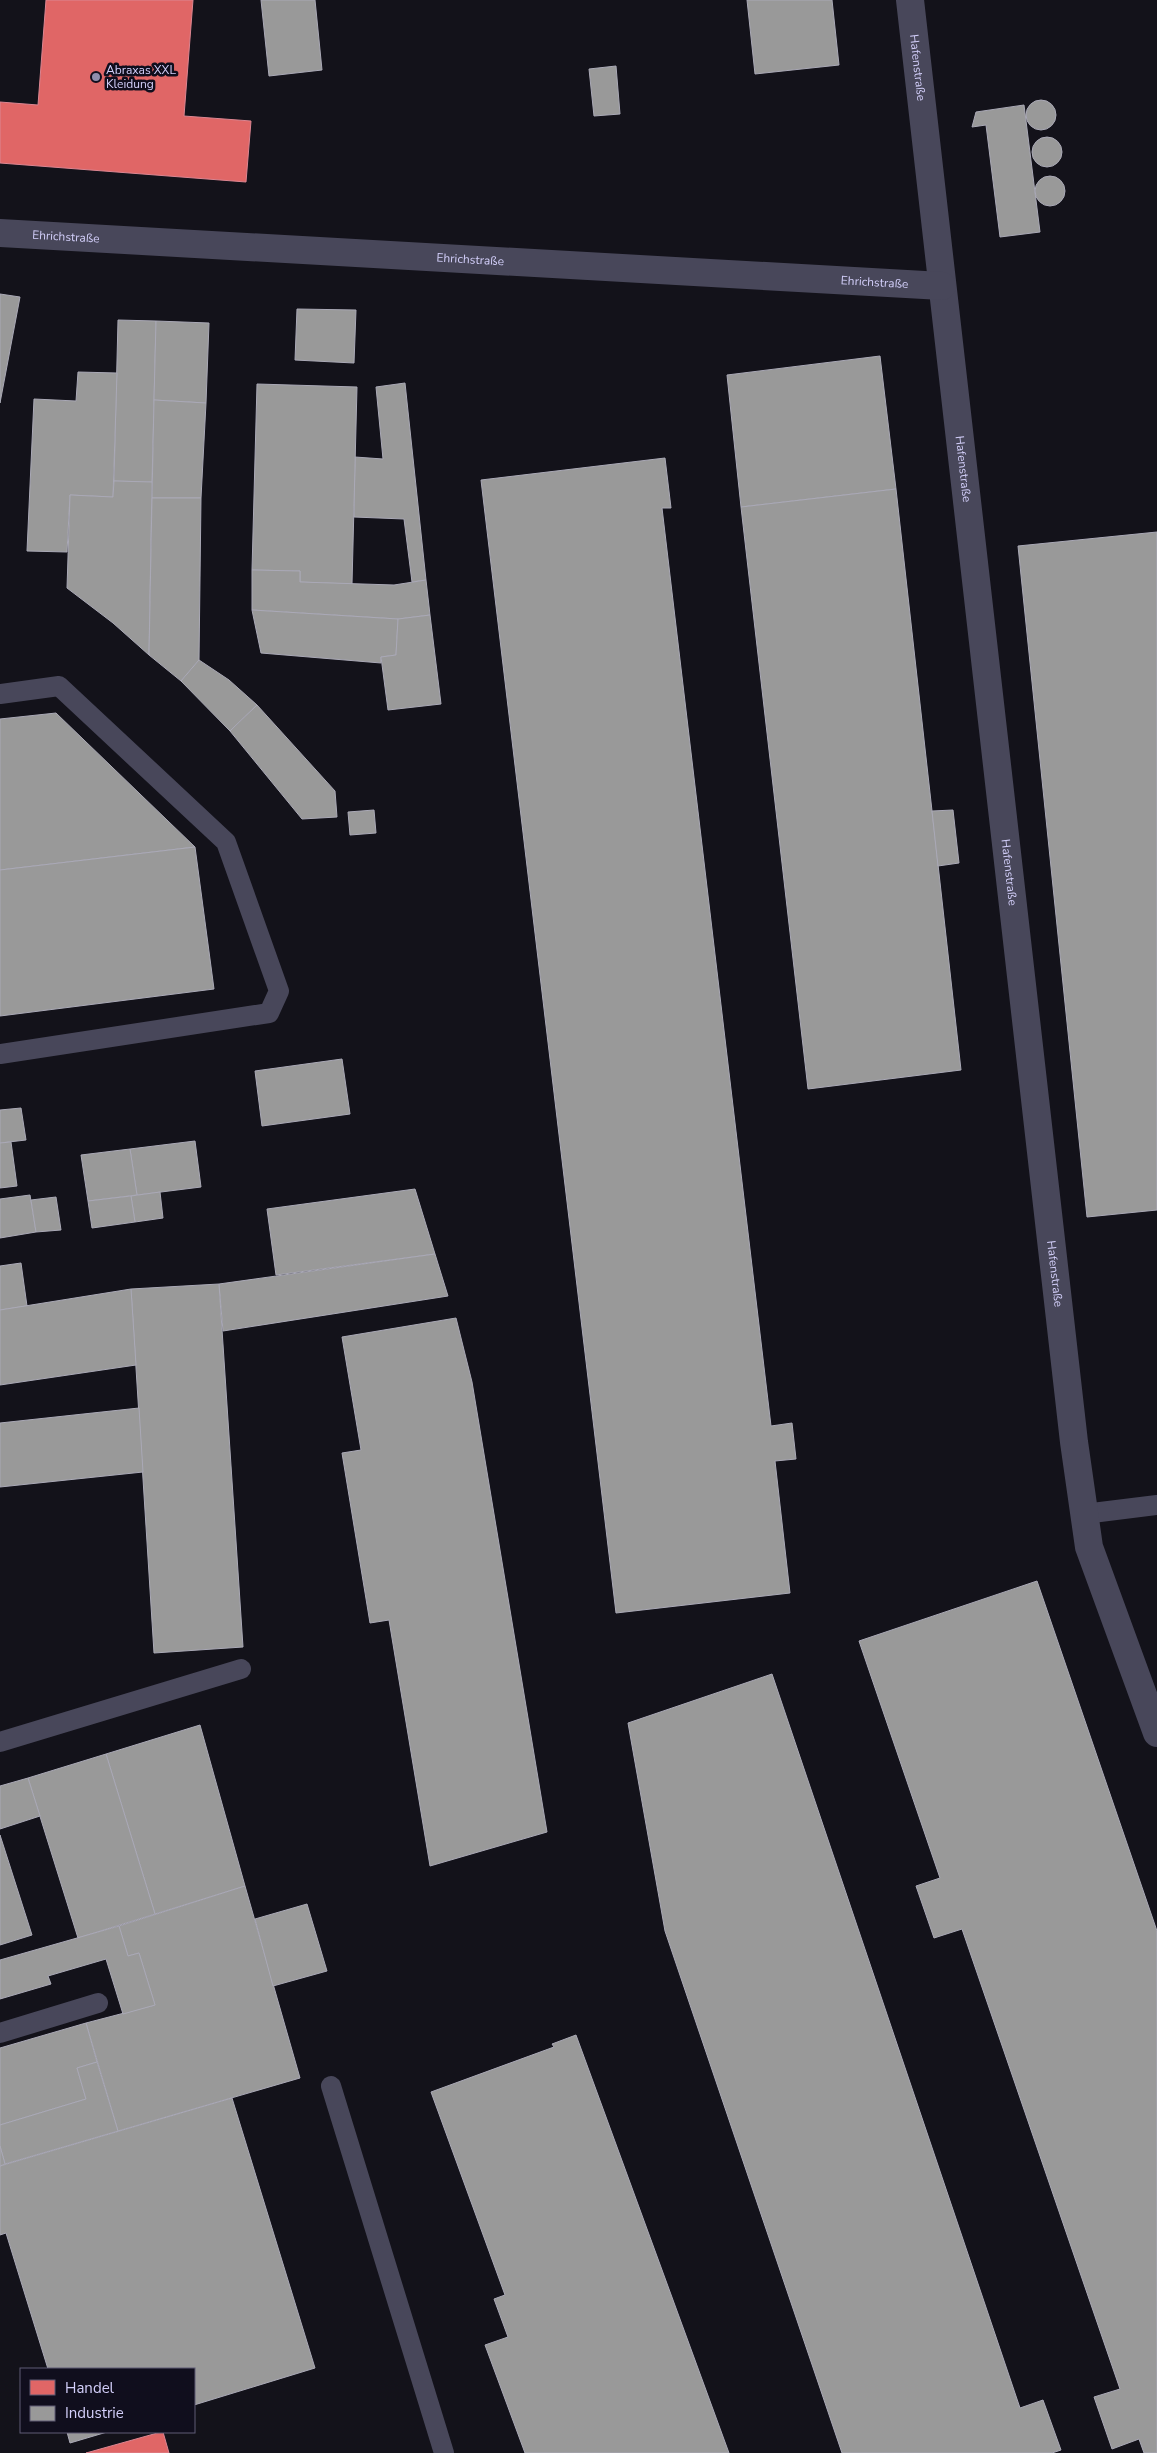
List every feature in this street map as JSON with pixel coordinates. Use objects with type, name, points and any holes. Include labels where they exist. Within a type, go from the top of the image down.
[{"type":"street","name":"Hafenstraße","points":[[910,0],[1069,1403],[1084,1514],[1089,1547],[1157,1733]]},
{"type":"street","name":"Ehrichstraße","points":[[0,233],[942,286]]},
{"type":"lane","points":[[0,694],[59,686],[226,842],[279,991],[269,1013],[0,1054]]},
{"type":"lane","points":[[1084,1514],[1157,1505]]},
{"type":"lane","points":[[0,1742],[241,1670]]},
{"type":"lane","points":[[0,2033],[98,2003]]},
{"type":"lane","points":[[331,2086],[444,2453]]},
{"type":"building: Handel","points":[[46,0],[193,0],[184,116],[251,121],[246,182],[0,163],[0,102],[38,105]]},
{"type":"building: Handel","points":[[163,2433],[169,2453],[86,2453]]},
{"type":"building: Industrie","points":[[261,0],[315,0],[322,70],[269,76]]},
{"type":"building: Industrie","points":[[747,0],[832,0],[839,65],[755,74]]},
{"type":"building: Industrie","points":[[616,66],[620,114],[594,116],[589,69]]},
{"type":"building: Industrie","points":[[1041,100],[1052,104],[1056,115],[1052,126],[1041,130],[1030,126],[1026,115],[1030,104]]},
{"type":"building: Industrie","points":[[1024,105],[1040,232],[1000,237],[986,125],[972,127],[976,112]]},
{"type":"building: Industrie","points":[[1047,137],[1058,141],[1062,152],[1058,163],[1047,167],[1036,163],[1032,152],[1036,141]]},
{"type":"building: Industrie","points":[[1050,176],[1061,180],[1065,191],[1061,202],[1050,206],[1039,202],[1035,191],[1039,180]]},
{"type":"building: Industrie","points":[[0,294],[20,297],[0,403]]},
{"type":"building: Industrie","points":[[297,309],[356,310],[354,363],[295,360]]},
{"type":"building: Industrie","points":[[118,320],[156,321],[152,482],[114,481]]},
{"type":"building: Industrie","points":[[156,321],[209,323],[206,403],[154,400]]},
{"type":"building: Industrie","points":[[880,356],[896,489],[741,507],[727,375]]},
{"type":"building: Industrie","points":[[78,372],[117,373],[113,497],[70,495],[67,552],[27,551],[34,399],[76,401]]},
{"type":"building: Industrie","points":[[405,383],[426,580],[412,582],[404,519],[354,517],[355,457],[383,459],[376,387]]},
{"type":"building: Industrie","points":[[257,384],[357,387],[352,584],[300,582],[300,571],[252,570]]},
{"type":"building: Industrie","points":[[154,400],[206,403],[201,498],[152,498]]},
{"type":"building: Industrie","points":[[665,458],[671,508],[662,508],[771,1426],[792,1423],[796,1459],[775,1461],[790,1593],[616,1613],[481,480]]},
{"type":"building: Industrie","points":[[114,481],[152,482],[149,655],[113,623],[67,588],[70,495],[113,497]]},
{"type":"building: Industrie","points":[[896,489],[961,1070],[808,1089],[741,507]]},
{"type":"building: Industrie","points":[[152,498],[201,498],[199,660],[181,681],[149,655]]},
{"type":"building: Industrie","points":[[1157,532],[1157,1210],[1087,1217],[1018,546]]},
{"type":"building: Industrie","points":[[252,570],[300,571],[300,582],[394,585],[426,580],[430,615],[398,619],[252,610]]},
{"type":"building: Industrie","points":[[252,610],[398,619],[396,655],[381,657],[381,663],[261,653]]},
{"type":"building: Industrie","points":[[430,615],[441,704],[388,710],[381,657],[396,655],[398,619]]},
{"type":"building: Industrie","points":[[199,660],[229,680],[257,705],[230,731],[181,681]]},
{"type":"building: Industrie","points":[[257,705],[335,791],[337,817],[302,819],[230,731]]},
{"type":"building: Industrie","points":[[56,713],[195,847],[0,870],[0,719]]},
{"type":"building: Industrie","points":[[374,810],[376,833],[350,835],[348,812]]},
{"type":"building: Industrie","points":[[953,810],[959,863],[938,866],[932,811]]},
{"type":"building: Industrie","points":[[195,847],[214,989],[0,1016],[0,870]]},
{"type":"building: Industrie","points":[[342,1059],[350,1114],[262,1126],[255,1071]]},
{"type":"building: Industrie","points":[[21,1108],[26,1140],[0,1143],[0,1110]]},
{"type":"building: Industrie","points":[[195,1141],[201,1187],[137,1195],[130,1149]]},
{"type":"building: Industrie","points":[[11,1142],[17,1186],[0,1188],[0,1143]]},
{"type":"building: Industrie","points":[[130,1149],[137,1195],[88,1201],[81,1155]]},
{"type":"building: Industrie","points":[[415,1189],[435,1254],[276,1275],[267,1209]]},
{"type":"building: Industrie","points":[[160,1192],[163,1218],[135,1222],[131,1196]]},
{"type":"building: Industrie","points":[[30,1195],[36,1232],[0,1238],[0,1199]]},
{"type":"building: Industrie","points":[[131,1196],[135,1222],[92,1228],[88,1201]]},
{"type":"building: Industrie","points":[[56,1197],[61,1230],[36,1232],[31,1200]]},
{"type":"building: Industrie","points":[[435,1254],[448,1296],[223,1331],[219,1284]]},
{"type":"building: Industrie","points":[[21,1263],[27,1306],[0,1310],[0,1266]]},
{"type":"building: Industrie","points":[[219,1284],[243,1647],[154,1653],[131,1289]]},
{"type":"building: Industrie","points":[[131,1289],[136,1365],[0,1385],[0,1310]]},
{"type":"building: Industrie","points":[[456,1318],[472,1382],[547,1832],[430,1866],[389,1620],[370,1623],[342,1453],[361,1450],[342,1337]]},
{"type":"building: Industrie","points":[[139,1408],[143,1472],[0,1487],[0,1423]]},
{"type":"building: Industrie","points":[[1037,1581],[1157,1931],[1157,2453],[1144,2453],[1139,2439],[1112,2449],[1094,2397],[1120,2389],[962,1929],[934,1938],[916,1886],[940,1878],[859,1641]]},
{"type":"building: Industrie","points":[[772,1674],[1020,2408],[1043,2400],[1061,2450],[1052,2453],[842,2453],[665,1931],[628,1723]]},
{"type":"building: Industrie","points":[[200,1725],[245,1886],[155,1914],[106,1754]]},
{"type":"building: Industrie","points":[[106,1754],[155,1914],[78,1938],[28,1778]]},
{"type":"building: Industrie","points":[[28,1778],[40,1816],[0,1829],[0,1786]]},
{"type":"building: Industrie","points":[[0,1835],[32,1935],[0,1945]]},
{"type":"building: Industrie","points":[[245,1886],[300,2078],[118,2131],[86,2023],[155,2005],[139,1953],[128,1956],[119,1926]]},
{"type":"building: Industrie","points":[[307,1904],[327,1971],[273,1986],[255,1919]]},
{"type":"building: Industrie","points":[[119,1926],[128,1956],[139,1953],[155,2005],[123,2014],[106,1959],[48,1976],[51,1984],[0,1999],[0,1960]]},
{"type":"building: Industrie","points":[[86,2023],[97,2062],[77,2068],[86,2099],[0,2125],[0,2048]]},
{"type":"building: Industrie","points":[[576,2035],[729,2453],[525,2453],[485,2345],[508,2337],[494,2299],[505,2295],[431,2092],[554,2047],[552,2044]]},
{"type":"building: Industrie","points":[[97,2062],[118,2131],[5,2164],[0,2146],[0,2125],[86,2099],[77,2068]]},
{"type":"building: Industrie","points":[[232,2098],[315,2368],[195,2405],[195,2368],[48,2368],[6,2233],[0,2235],[0,2166]]},
{"type":"building: Industrie","points":[[0,2146],[5,2164],[0,2166]]},
{"type":"building: Industrie","points":[[67,2433],[104,2433],[70,2443]]},
{"type":"place","name":"Abraxas XXL Kleidung","points":[[96,77]]}]
